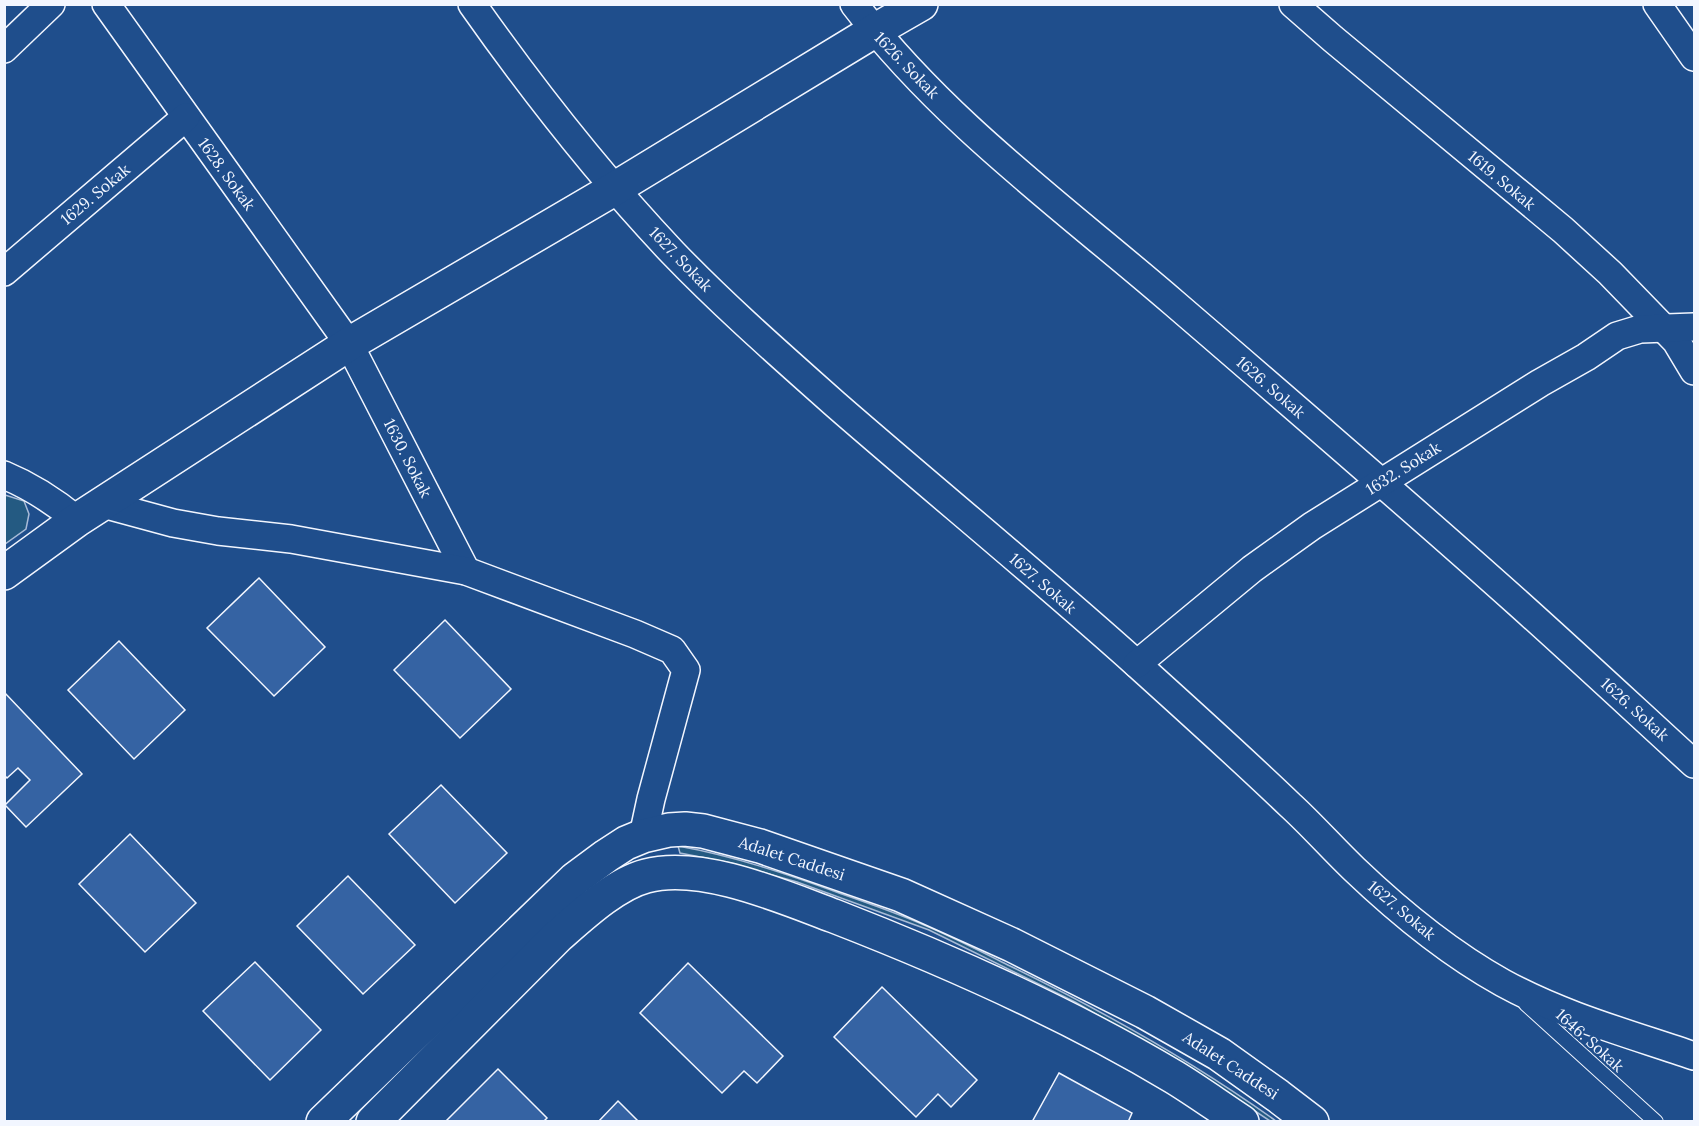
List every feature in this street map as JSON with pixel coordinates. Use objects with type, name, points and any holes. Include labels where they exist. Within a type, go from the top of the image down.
[{"type":"street","points":[[4,49],[51,4]]},
{"type":"street","name":"1628. Sokak","points":[[106,4],[349,344]]},
{"type":"street","name":"1627. Sokak","points":[[472,4],[519,72],[614,189],[675,255],[733,312],[872,436],[1137,664],[1292,806],[1355,870],[1406,916],[1453,951],[1503,982],[1562,1011],[1695,1056]]},
{"type":"street","name":"1626. Sokak","points":[[854,4],[874,31],[973,132],[1381,482],[1695,764]]},
{"type":"street","points":[[11,561],[349,344],[614,189],[921,4]]},
{"type":"street","name":"1619. Sokak","points":[[1293,4],[1563,230],[1610,273],[1664,328],[1676,341],[1695,371]]},
{"type":"street","points":[[1657,4],[1695,57]]},
{"type":"street","name":"1629. Sokak","points":[[4,272],[186,117]]},
{"type":"street","name":"1632. Sokak","points":[[1137,664],[1252,569],[1312,526],[1539,383],[1586,357],[1617,336],[1640,329],[1695,327]]},
{"type":"street","name":"1630. Sokak","points":[[349,344],[466,571]]},
{"type":"street","points":[[4,475],[54,501],[90,512],[291,539],[466,571],[672,650],[686,670],[651,799],[644,836]]},
{"type":"street","name":"Adalet Caddesi","points":[[323,1122],[575,879],[626,843],[644,836],[685,829],[703,831],[760,846],[901,895],[1012,945],[1145,1012],[1218,1054],[1312,1122]]},
{"type":"street","points":[[373,1122],[557,937],[584,914],[607,896],[646,876],[672,873],[698,874],[787,898],[912,946],[1072,1021],[1174,1077],[1242,1122]]},
{"type":"lane","name":"1646. Sokak","points":[[1503,982],[1656,1122]]},
{"type":"shaded area","points":[[5,495],[24,501],[29,514],[26,529],[5,544]]},
{"type":"shaded area","points":[[678,846],[780,872],[882,908],[946,934],[1045,983],[1146,1038],[1212,1078],[1276,1121],[1270,1121],[1187,1066],[1075,1002],[929,930],[797,882],[731,863],[680,853]]},
{"type":"building","points":[[259,578],[325,647],[274,696],[207,628]]},
{"type":"building","points":[[445,620],[511,689],[460,738],[394,670]]},
{"type":"building","points":[[119,641],[185,710],[134,759],[68,690]]},
{"type":"building","points":[[4,692],[82,774],[26,827],[5,805],[30,780],[18,768],[7,778],[4,775]]},
{"type":"building","points":[[441,785],[507,853],[455,903],[389,834]]},
{"type":"building","points":[[130,834],[196,903],[145,952],[79,884]]},
{"type":"building","points":[[348,876],[415,945],[363,994],[297,926]]},
{"type":"building","points":[[255,962],[321,1030],[270,1080],[203,1011]]},
{"type":"building","points":[[688,963],[783,1056],[757,1083],[744,1071],[722,1093],[640,1013]]},
{"type":"building","points":[[882,987],[977,1080],[951,1107],[938,1094],[916,1117],[834,1037]]},
{"type":"building","points":[[498,1069],[547,1118],[543,1122],[445,1122]]},
{"type":"building","points":[[1059,1073],[1132,1113],[1128,1122],[1032,1122]]},
{"type":"building","points":[[618,1101],[639,1122],[598,1122]]}]
